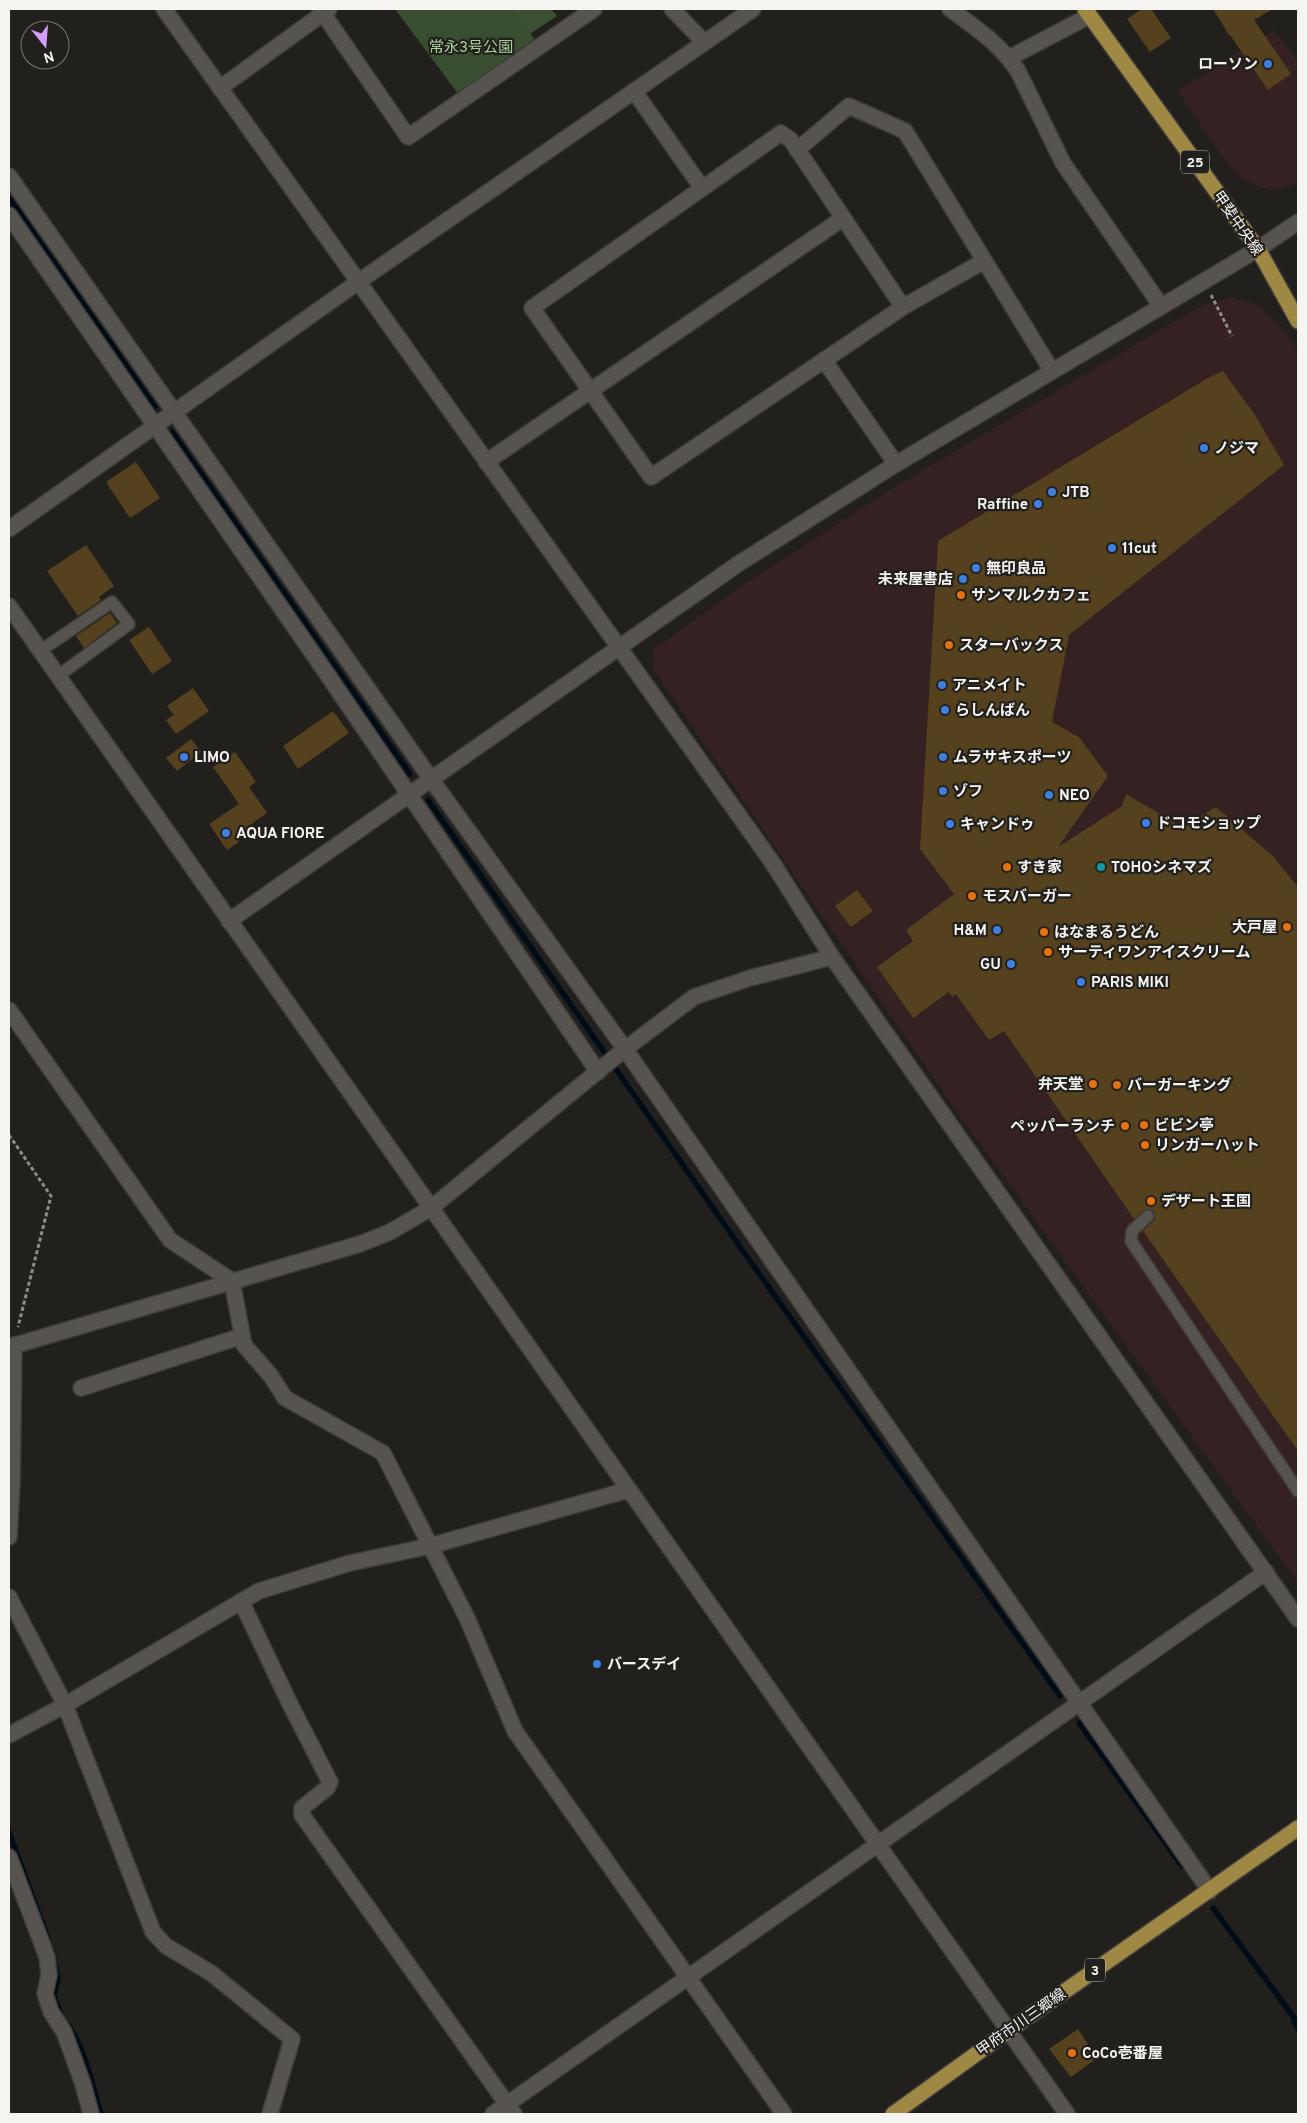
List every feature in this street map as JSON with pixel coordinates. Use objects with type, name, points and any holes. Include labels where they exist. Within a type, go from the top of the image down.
[{"type":"main road","name":"甲斐中央線","points":[[1087,12],[1258,249],[1298,320]]},
{"type":"main road","name":"甲府市川三郷線","points":[[893,2114],[1008,2030],[1298,1828]]},
{"type":"street","points":[[164,9],[772,862],[832,957],[1298,1619]]},
{"type":"street","points":[[220,88],[324,10],[408,137],[594,9]]},
{"type":"street","points":[[672,9],[704,42]]},
{"type":"street","points":[[9,528],[358,282],[752,9]]},
{"type":"street","points":[[950,9],[990,38],[1009,58],[1018,71],[1063,163],[1161,306]]},
{"type":"street","points":[[1009,58],[1087,12]]},
{"type":"street","points":[[634,91],[702,188]]},
{"type":"street","points":[[797,150],[849,106],[906,131],[1052,371]]},
{"type":"street","points":[[903,307],[842,219],[791,140],[781,133],[532,308],[651,476],[903,307],[984,261]]},
{"type":"street","points":[[9,176],[431,778],[625,1049],[1210,1891]]},
{"type":"street","points":[[9,215],[327,674],[598,1072]]},
{"type":"street","points":[[486,462],[842,219]]},
{"type":"street","points":[[229,920],[738,564],[896,464],[1258,249],[1298,222]]},
{"type":"street","points":[[824,360],[896,464]]},
{"type":"street","points":[[9,606],[877,1845],[1068,2114]]},
{"type":"street","points":[[9,1537],[12,1484],[11,1346],[360,1244],[390,1232],[431,1208],[625,1049],[694,997],[750,978],[832,957]]},
{"type":"street","points":[[9,1010],[170,1240],[232,1281],[244,1345],[271,1376],[285,1398],[383,1453],[467,1618],[515,1731],[784,2114]]},
{"type":"street","points":[[81,1388],[242,1336]]},
{"type":"street","points":[[9,1735],[65,1705],[259,1592],[350,1563],[430,1546],[628,1490]]},
{"type":"street","points":[[493,2114],[511,2109],[688,1978],[1266,1572]]},
{"type":"street","points":[[9,1598],[65,1705],[153,1932],[166,1946],[211,1973],[292,2039],[270,2114]]},
{"type":"street","points":[[241,1601],[330,1782],[327,1788],[302,1808],[302,1815],[511,2109]]},
{"type":"street","points":[[9,1856],[47,1957],[48,1975],[45,1994],[51,2012],[64,2032],[83,2084],[91,2114]]},
{"type":"lane","points":[[40,651],[112,602],[129,624],[58,676]]},
{"type":"lane","points":[[1148,1216],[1132,1231],[1131,1241],[1298,1491]]},
{"type":"path","points":[[1210,292],[1232,336]]},
{"type":"path","points":[[9,1136],[51,1196],[11,1346]]},
{"type":"shaded area","points":[[1274,30],[1298,62],[1298,184],[1270,190],[1255,185],[1241,177],[1225,160],[1177,91]]},
{"type":"shaded area","points":[[1231,297],[1257,304],[1287,333],[1298,352],[1298,1583],[948,1099],[653,669],[654,649],[743,585],[898,485],[1199,307]]},
{"type":"green space","name":"常永3号公園","points":[[395,9],[511,9],[540,46],[462,99]]},
{"type":"green space","points":[[511,9],[551,9],[557,16],[530,34]]},
{"type":"building","points":[[1142,9],[1151,9],[1171,38],[1150,52],[1127,19]]},
{"type":"building","points":[[1213,9],[1273,9],[1254,20],[1291,74],[1268,90]]},
{"type":"building","points":[[1223,371],[1255,415],[1284,465],[1069,635],[1052,722],[1079,737],[1108,776],[1058,847],[1122,806],[1126,794],[1182,827],[1216,807],[1273,856],[1298,887],[1298,1451],[1143,1231],[1155,1219],[1154,1211],[1146,1209],[1134,1219],[1004,1031],[989,1040],[956,994],[952,997],[949,992],[913,1018],[877,967],[913,941],[906,930],[954,894],[920,849],[938,541],[1208,378]]},
{"type":"building","points":[[136,462],[160,498],[130,518],[106,482]]},
{"type":"building","points":[[86,545],[114,586],[99,597],[101,600],[78,616],[47,571]]},
{"type":"building","points":[[110,613],[117,623],[84,648],[76,636]]},
{"type":"building","points":[[149,627],[172,661],[152,674],[129,640]]},
{"type":"building","points":[[193,688],[209,711],[176,734],[166,720],[174,715],[167,706]]},
{"type":"building","points":[[333,711],[349,733],[298,769],[283,746]]},
{"type":"building","points":[[191,739],[201,752],[177,771],[166,758]]},
{"type":"building","points":[[235,752],[256,782],[249,787],[267,813],[235,836],[239,842],[227,850],[209,824],[239,804],[213,767]]},
{"type":"building","points":[[857,890],[873,911],[851,927],[835,906]]},
{"type":"building","points":[[1078,2029],[1097,2058],[1071,2077],[1049,2049]]},
{"type":"waterway","points":[[9,198],[155,407]]},
{"type":"waterway","points":[[172,432],[410,774]]},
{"type":"waterway","points":[[428,800],[743,1251],[1060,1696]]},
{"type":"waterway","points":[[1079,1723],[1182,1866]]},
{"type":"waterway","points":[[9,1832],[48,1939]]},
{"type":"waterway","points":[[1213,1908],[1295,2019],[1294,2022],[1298,2028]]},
{"type":"waterway","points":[[52,1950],[58,1979],[54,1995],[62,2018]]},
{"type":"waterway","points":[[68,2025],[84,2056],[101,2114]]},
{"type":"place","name":"ローソン","points":[[1268,64]]},
{"type":"place","name":"ノジマ","points":[[1204,448]]},
{"type":"place","name":"JTB","points":[[1052,492]]},
{"type":"place","name":"Raffine","points":[[1038,504]]},
{"type":"place","name":"11cut","points":[[1112,548]]},
{"type":"place","name":"無印良品","points":[[976,568]]},
{"type":"place","name":"未来屋書店","points":[[963,579]]},
{"type":"place","name":"サンマルクカフェ","points":[[961,595]]},
{"type":"place","name":"スターバックス","points":[[949,645]]},
{"type":"place","name":"アニメイト","points":[[942,685]]},
{"type":"place","name":"らしんばん","points":[[945,710]]},
{"type":"place","name":"LIMO","points":[[184,757]]},
{"type":"place","name":"ムラサキスポーツ","points":[[943,757]]},
{"type":"place","name":"ゾフ","points":[[943,791]]},
{"type":"place","name":"NEO","points":[[1049,795]]},
{"type":"place","name":"ドコモショップ","points":[[1146,823]]},
{"type":"place","name":"キャンドゥ","points":[[950,824]]},
{"type":"place","name":"AQUA FIORE","points":[[226,833]]},
{"type":"place","name":"すき家","points":[[1007,867]]},
{"type":"place","name":"TOHOシネマズ","points":[[1101,867]]},
{"type":"place","name":"モスバーガー","points":[[972,896]]},
{"type":"place","name":"大戸屋","points":[[1287,927]]},
{"type":"place","name":"H&M","points":[[997,930]]},
{"type":"place","name":"はなまるうどん","points":[[1044,932]]},
{"type":"place","name":"サーティワンアイスクリーム","points":[[1048,952]]},
{"type":"place","name":"GU","points":[[1011,964]]},
{"type":"place","name":"PARIS MIKI","points":[[1081,982]]},
{"type":"place","name":"弁天堂","points":[[1093,1084]]},
{"type":"place","name":"バーガーキング","points":[[1117,1085]]},
{"type":"place","name":"ビビン亭","points":[[1144,1125]]},
{"type":"place","name":"ペッパーランチ","points":[[1125,1126]]},
{"type":"place","name":"リンガーハット","points":[[1145,1145]]},
{"type":"place","name":"デザート王国","points":[[1151,1201]]},
{"type":"place","name":"バースデイ","points":[[597,1664]]},
{"type":"place","name":"CoCo壱番屋","points":[[1072,2053]]}]
